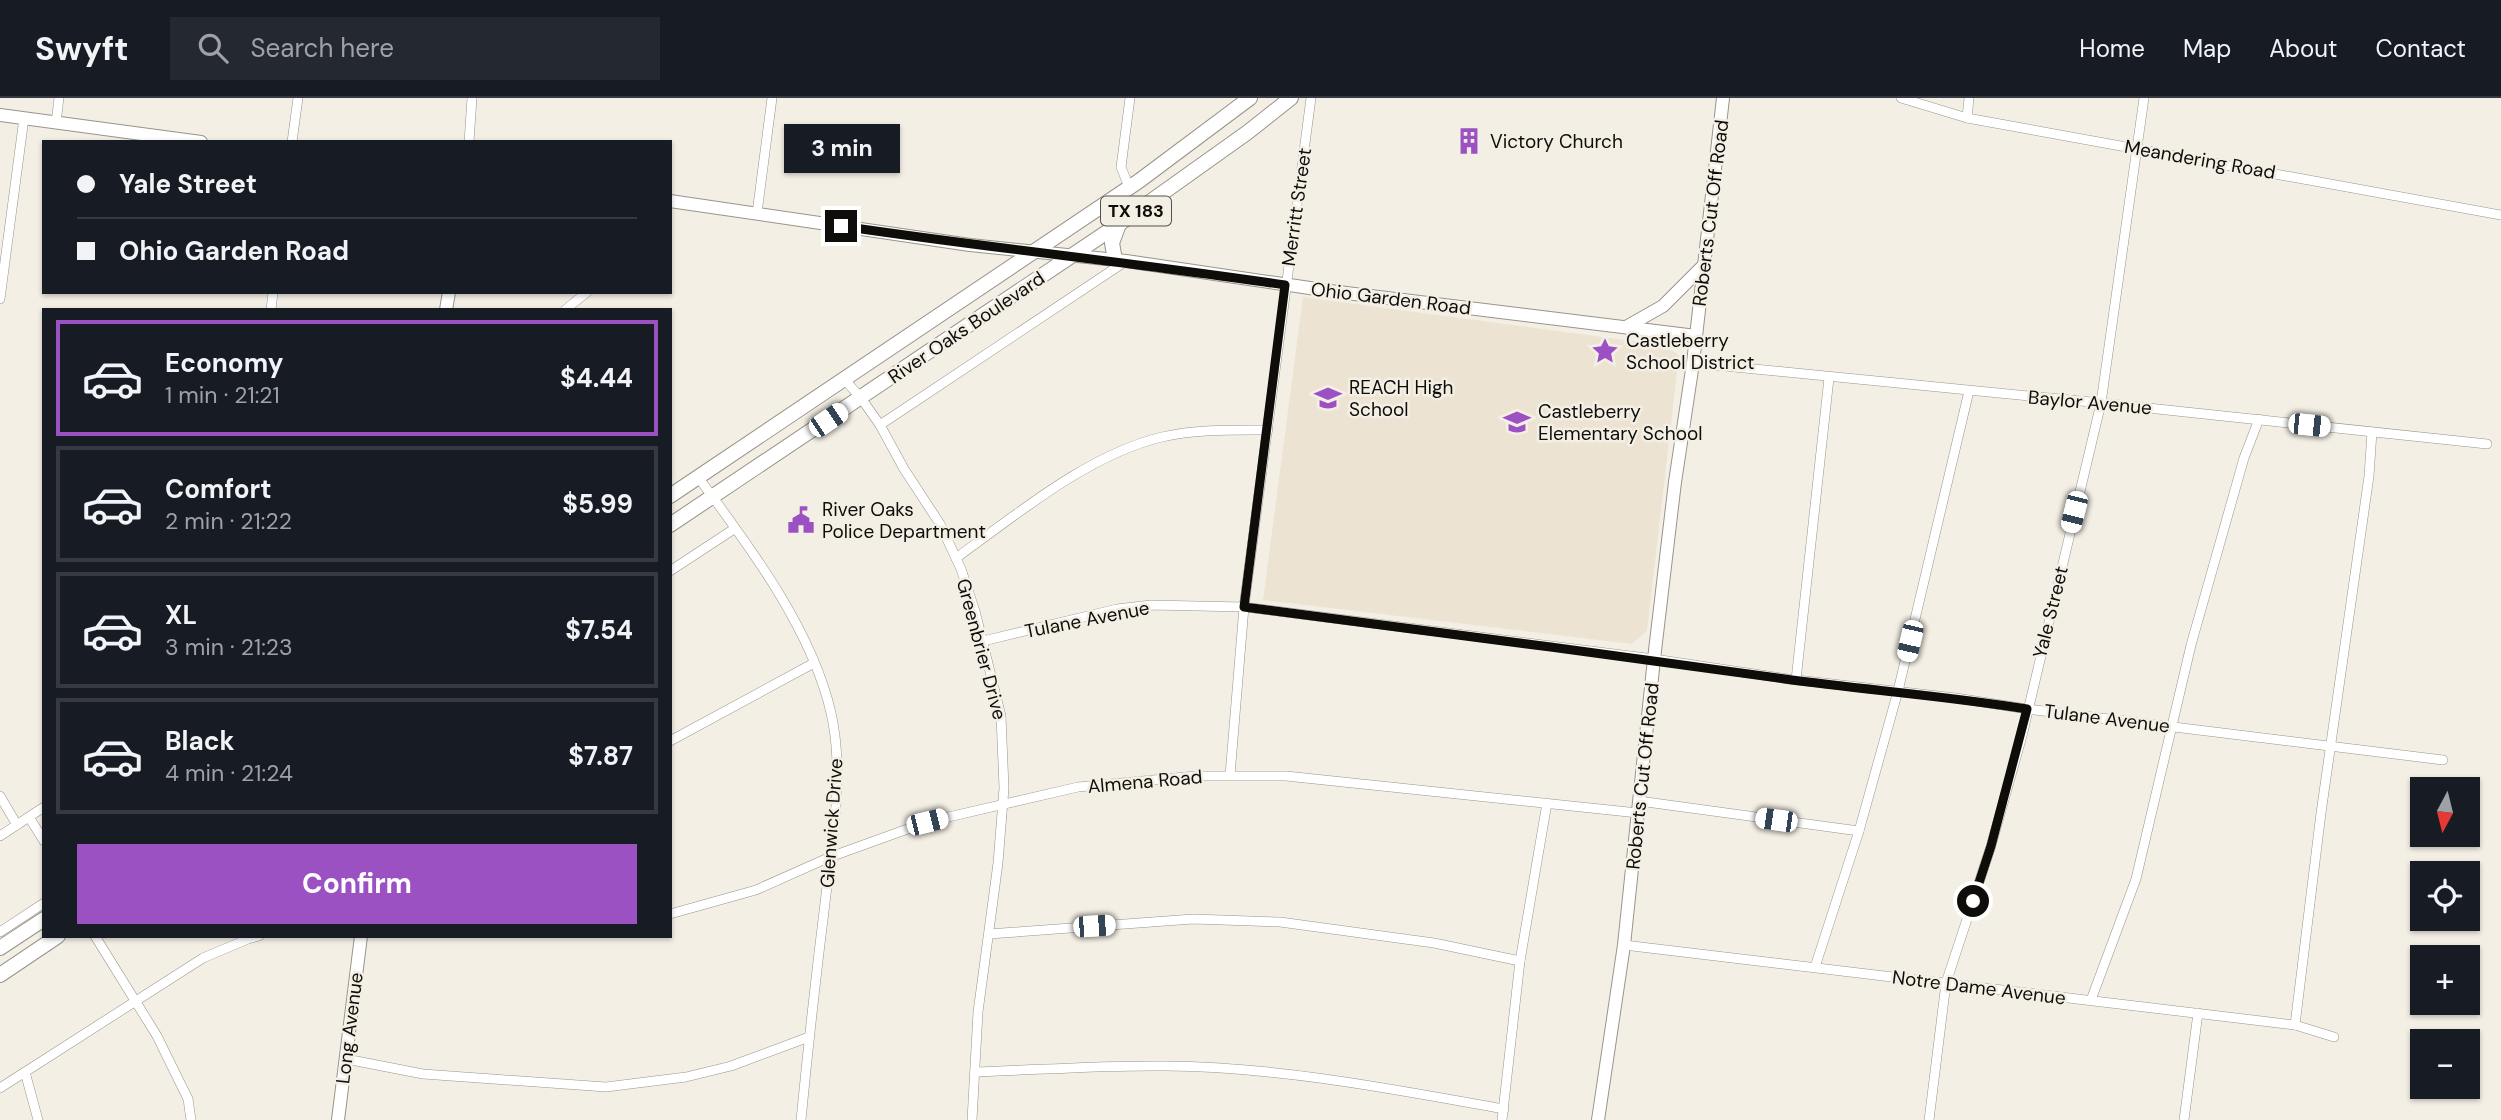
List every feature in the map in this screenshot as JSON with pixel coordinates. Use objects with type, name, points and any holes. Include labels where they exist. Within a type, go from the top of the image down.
[{"type":"main road","name":"River Oaks Boulevard","points":[[672,495],[1134,184],[1250,98]]},
{"type":"main road","name":"River Oaks Boulevard","points":[[672,524],[1118,224],[1291,98]]},
{"type":"main road","points":[[1090,242],[1087,231],[1089,226],[1138,192],[1134,184]]},
{"type":"main road","points":[[1118,224],[1112,243],[1120,261]]},
{"type":"main road","points":[[959,332],[959,321],[1014,286],[1019,279],[1017,273],[1006,270]]},
{"type":"main road","points":[[0,948],[42,920]]},
{"type":"main road","points":[[0,975],[55,938]]},
{"type":"street","points":[[56,123],[59,98]]},
{"type":"street","points":[[292,140],[298,98]]},
{"type":"street","points":[[469,140],[472,98]]},
{"type":"street","points":[[757,213],[772,98]]},
{"type":"street","points":[[1130,98],[1121,167],[1134,184]]},
{"type":"street","name":"Merritt Street","points":[[1230,775],[1244,607],[1311,98]]},
{"type":"street","name":"Roberts Cut Off Road","points":[[1598,1120],[1624,945],[1654,659],[1675,482],[1693,363],[1723,98]]},
{"type":"street","name":"Meandering Road","points":[[1901,98],[1967,118],[2501,215]]},
{"type":"street","points":[[1967,118],[1969,98]]},
{"type":"street","name":"Yale Street","points":[[1929,1120],[1945,983],[1991,846],[2101,403],[2144,98]]},
{"type":"street","points":[[0,115],[186,140]]},
{"type":"street","points":[[0,299],[24,118]]},
{"type":"street","name":"Ohio Garden Road","points":[[672,201],[970,245],[1120,261],[1285,285],[1696,336]]},
{"type":"street","points":[[880,425],[1120,261]]},
{"type":"street","points":[[1626,327],[1663,306],[1703,266]]},
{"type":"street","points":[[567,308],[585,294]]},
{"type":"street","name":"Baylor Avenue","points":[[1693,363],[2487,444]]},
{"type":"street","points":[[1796,680],[1829,378]]},
{"type":"street","name":"Greenbrier Drive","points":[[844,379],[880,425],[904,469],[940,524],[956,558],[975,611],[1002,716],[1003,803],[978,1012],[972,1120]]},
{"type":"street","points":[[1815,967],[1859,831],[1898,691],[1969,391]]},
{"type":"street","points":[[2091,1000],[2136,879],[2195,632],[2245,458],[2259,419]]},
{"type":"street","points":[[956,558],[1055,487],[1119,451],[1161,437],[1209,430],[1268,430]]},
{"type":"street","points":[[2295,1025],[2369,476],[2372,432]]},
{"type":"street","name":"Glenwick Drive","points":[[698,477],[764,571],[796,625],[814,663],[830,710],[836,738],[830,858],[801,1120]]},
{"type":"street","points":[[672,570],[734,529]]},
{"type":"street","name":"Tulane Avenue","points":[[983,641],[1117,609],[1151,605],[1213,604],[2443,760]]},
{"type":"street","points":[[672,740],[814,663]]},
{"type":"street","name":"Almena Road","points":[[672,913],[756,890],[830,858],[927,822],[1078,788],[1196,776],[1286,776],[1547,803],[1638,807],[1859,831]]},
{"type":"street","points":[[0,796],[18,825]]},
{"type":"street","points":[[1502,1120],[1520,961],[1547,803]]},
{"type":"street","points":[[0,836],[42,808]]},
{"type":"street","points":[[29,817],[42,838]]},
{"type":"street","points":[[0,932],[42,904]]},
{"type":"street","points":[[989,934],[1193,919],[1280,922],[1434,943],[1520,961]]},
{"type":"street","points":[[96,938],[158,1036],[187,1099],[191,1120]]},
{"type":"street","points":[[0,1088],[203,958],[252,938]]},
{"type":"street","name":"Long Avenue","points":[[338,1120],[361,938]]},
{"type":"street","name":"Notre Dame Avenue","points":[[1624,945],[2295,1025],[2334,1037]]},
{"type":"street","points":[[2184,1120],[2198,1013]]},
{"type":"street","points":[[346,1059],[423,1074],[606,1087],[687,1077],[731,1066],[809,1037]]},
{"type":"street","points":[[975,1072],[1167,1066],[1266,1072],[1375,1086],[1503,1109]]},
{"type":"street","points":[[25,1072],[38,1120]]},
{"type":"shaded area","name":"Castleberry Elementary School","points":[[1303,297],[1662,345],[1679,355],[1647,631],[1632,644],[1263,600]]},
{"type":"place","name":"Victory Church","points":[[1469,141]]},
{"type":"place","name":"Castleberry School District","points":[[1605,351]]},
{"type":"place","name":"REACH High School","points":[[1328,398]]},
{"type":"place","name":"Castleberry Elementary School","points":[[1517,422]]},
{"type":"place","name":"River Oaks Police Department","points":[[801,520]]},
{"type":"route","points":[[841,226],[970,245],[1126,261],[1285,285],[1244,607],[2027,709],[2022,736],[1973,901]]}]
